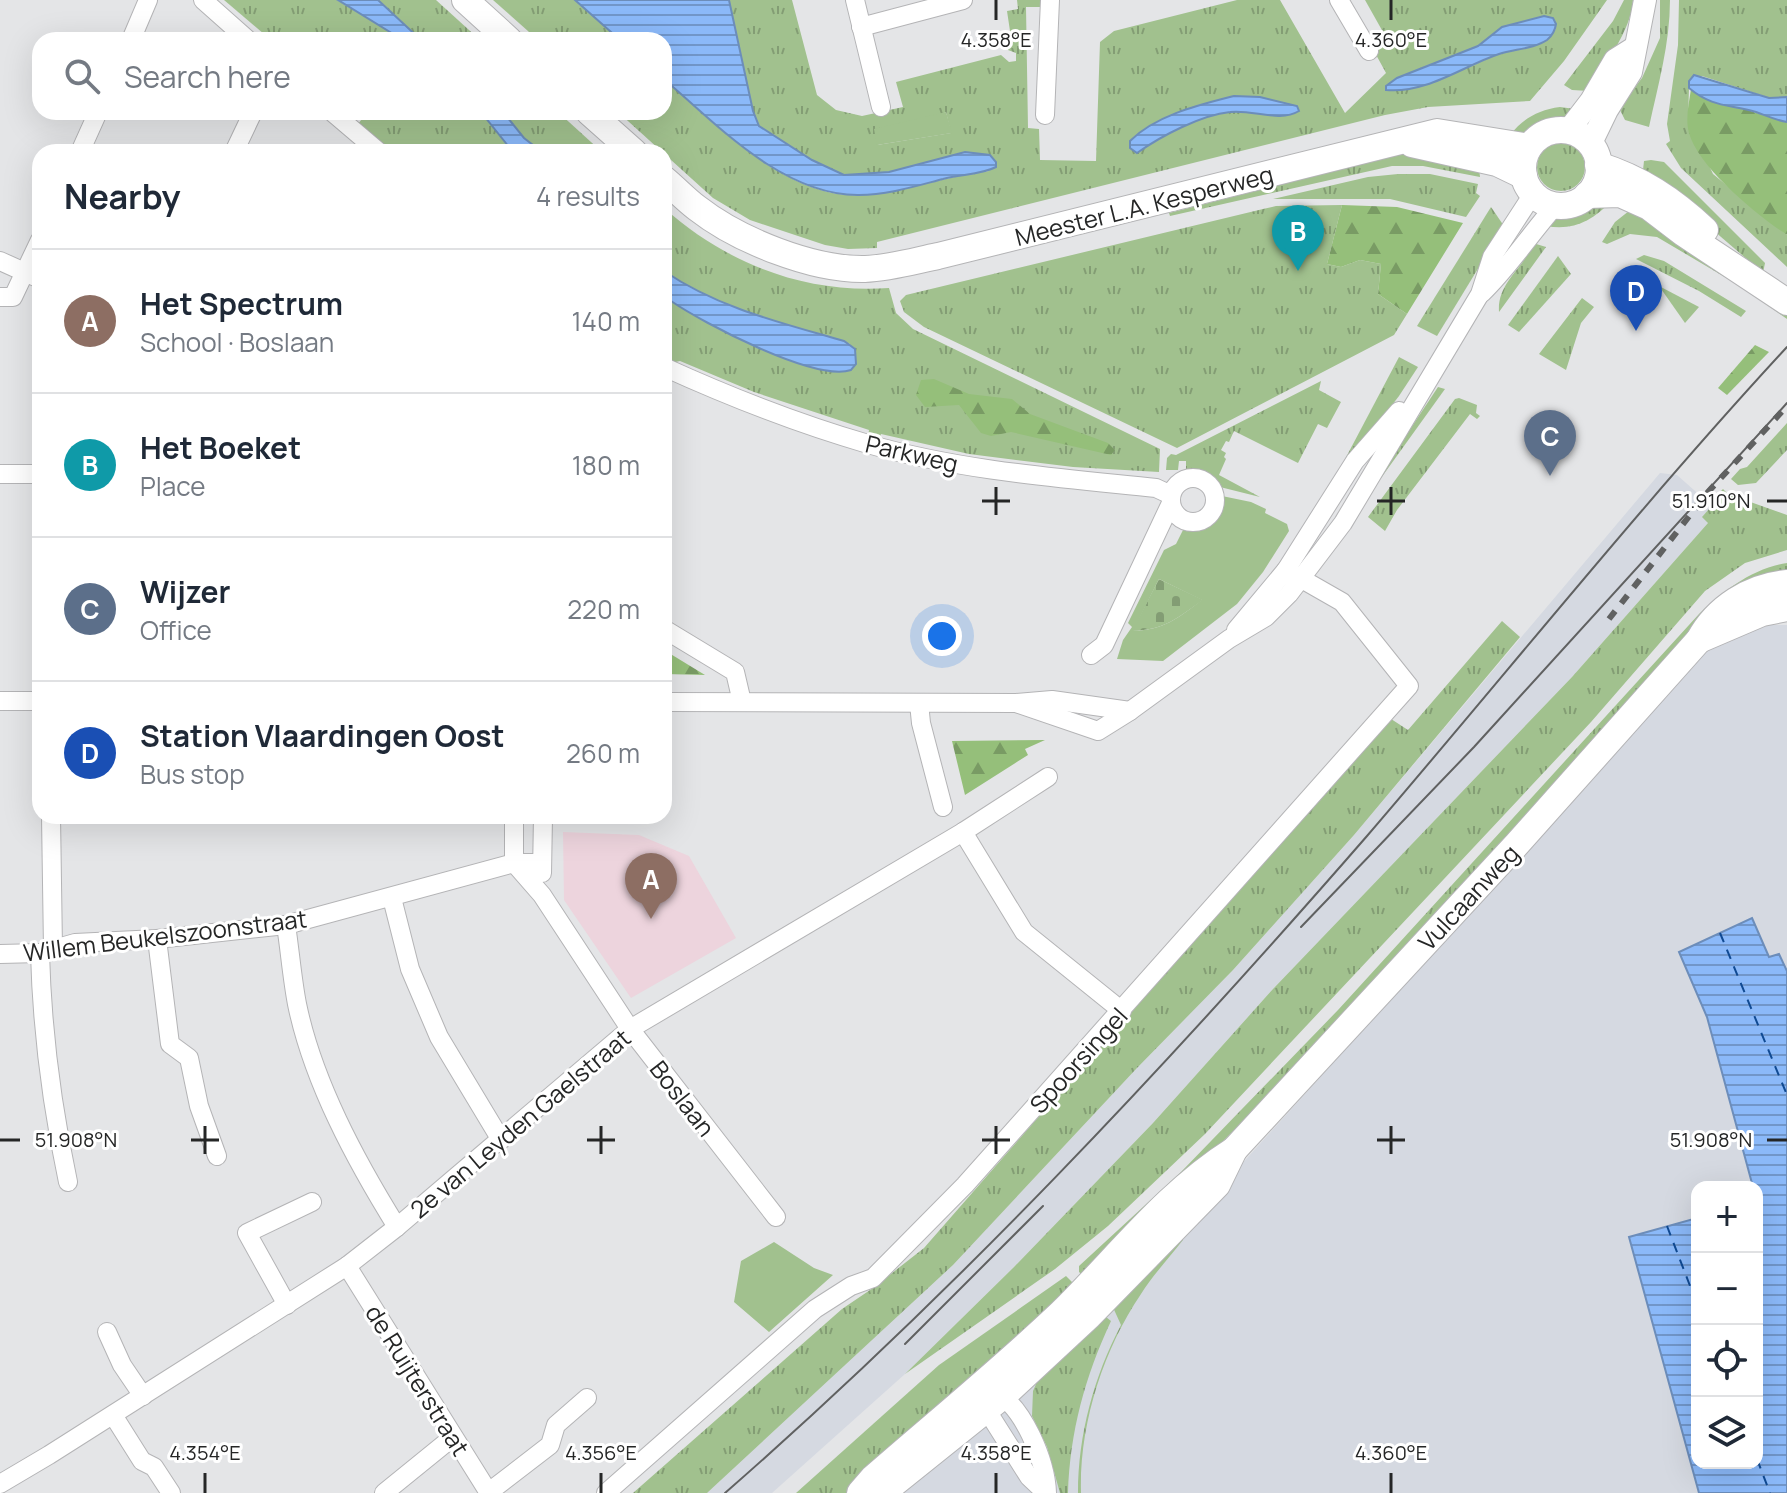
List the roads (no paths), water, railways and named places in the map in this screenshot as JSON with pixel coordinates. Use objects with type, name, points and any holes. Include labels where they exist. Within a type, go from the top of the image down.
[{"type":"main road","points":[[465,0],[500,32]]},
{"type":"main road","points":[[598,120],[625,144]]},
{"type":"main road","points":[[1594,155],[1596,181],[1587,195],[1572,204],[1537,192],[1523,161],[1529,147],[1546,133],[1568,131],[1580,136],[1594,155],[1659,191],[1763,285]]},
{"type":"main road","name":"Meester L.A. Kesperweg","points":[[672,186],[697,209],[758,242],[829,266],[886,268],[1437,132],[1529,147]]},
{"type":"main road","name":"Meester L.A. Kesperweg","points":[[1401,141],[1497,163],[1537,192]]},
{"type":"main road","points":[[1587,195],[1620,194],[1649,207],[1787,302]]},
{"type":"main road","name":"Vulcaanweg","points":[[882,1493],[990,1397],[1061,1313],[1200,1171],[1234,1150],[1517,844],[1699,640],[1708,623],[1725,606],[1763,587],[1787,583]]},
{"type":"main road","points":[[1699,640],[1762,613],[1787,608]]},
{"type":"main road","name":"Vulcaanweg","points":[[860,1493],[873,1478],[990,1397]]},
{"type":"street","points":[[134,32],[148,0]]},
{"type":"street","points":[[203,0],[239,32]]},
{"type":"street","points":[[855,0],[881,107]]},
{"type":"street","points":[[861,27],[963,0]]},
{"type":"street","points":[[1045,115],[1050,0]]},
{"type":"street","points":[[1339,0],[1369,51]]},
{"type":"street","points":[[1594,155],[1607,110],[1631,72],[1645,0]]},
{"type":"street","points":[[1568,131],[1615,60],[1634,48]]},
{"type":"street","points":[[84,144],[94,120]]},
{"type":"street","points":[[238,144],[249,120]]},
{"type":"street","points":[[341,120],[369,144]]},
{"type":"street","points":[[672,702],[1016,703],[1098,731],[1229,639],[1343,523],[1480,294],[1492,257],[1537,192]]},
{"type":"street","points":[[1480,294],[1507,268],[1536,227],[1537,192]]},
{"type":"street","points":[[0,261],[32,276]]},
{"type":"street","points":[[0,297],[13,297],[32,277]]},
{"type":"street","name":"Parkweg","points":[[672,370],[782,415],[870,445],[977,468],[1156,488],[1171,499],[1104,645],[1091,655]]},
{"type":"street","points":[[1294,574],[1355,461],[1427,379]]},
{"type":"street","points":[[0,474],[32,474]]},
{"type":"street","points":[[1330,503],[1343,523]]},
{"type":"street","name":"Spoorsingel","points":[[606,1493],[815,1309],[851,1286],[873,1278],[889,1264],[1122,1011],[1409,686],[1342,602],[1294,574]]},
{"type":"street","points":[[672,634],[735,672],[742,702]]},
{"type":"street","points":[[0,701],[32,701]]},
{"type":"street","points":[[919,703],[921,723],[943,807]]},
{"type":"street","name":"2e van Leyden Gaelstraat","points":[[0,1484],[347,1266],[630,1029],[963,832],[1048,777]]},
{"type":"street","points":[[51,824],[45,1043],[68,1182]]},
{"type":"street","points":[[514,824],[514,863]]},
{"type":"street","points":[[542,895],[543,824]]},
{"type":"street","points":[[963,832],[1024,932],[1122,1011]]},
{"type":"street","name":"Willem Beukelszoonstraat","points":[[0,954],[47,951],[75,943],[157,939],[286,925],[514,863],[542,863]]},
{"type":"street","name":"Boslaan","points":[[514,863],[542,895],[630,1029],[776,1217]]},
{"type":"street","points":[[392,898],[410,969],[439,1037],[501,1140]]},
{"type":"street","points":[[286,925],[298,1006],[320,1076],[361,1170],[397,1227]]},
{"type":"street","points":[[157,939],[170,1044],[189,1058],[199,1106],[217,1156]]},
{"type":"street","points":[[287,1305],[247,1233],[312,1202]]},
{"type":"street","name":"de Ruijterstraat","points":[[347,1266],[489,1492]]},
{"type":"street","points":[[107,1332],[122,1365],[143,1396]]},
{"type":"street","points":[[990,1397],[1029,1477],[1046,1493]]},
{"type":"street","points":[[489,1492],[550,1445],[556,1425],[587,1398]]},
{"type":"street","points":[[113,1415],[142,1461],[154,1467],[171,1493]]},
{"type":"street","points":[[384,1493],[453,1437]]},
{"type":"water","points":[[338,0],[378,0],[412,32],[390,32]]},
{"type":"water","points":[[575,0],[729,0],[759,126],[812,160],[844,175],[889,172],[965,152],[990,155],[996,167],[870,195],[831,192],[804,184],[753,155],[672,86],[672,32],[611,32]]},
{"type":"water","points":[[1544,16],[1553,18],[1556,24],[1552,35],[1542,43],[1499,54],[1430,84],[1386,90],[1386,86],[1397,78],[1478,46],[1502,27]]},
{"type":"water","points":[[1694,75],[1769,98],[1787,97],[1787,122],[1706,99],[1689,88],[1689,81]]},
{"type":"water","points":[[1234,96],[1260,97],[1297,106],[1299,111],[1283,116],[1239,112],[1219,114],[1182,127],[1137,153],[1130,148],[1130,141],[1152,124],[1193,107]]},
{"type":"water","points":[[487,120],[509,120],[532,144],[507,144]]},
{"type":"water","points":[[672,276],[728,305],[844,341],[855,349],[856,364],[851,370],[812,367],[760,348],[672,302]]},
{"type":"water","points":[[1752,918],[1769,957],[1779,954],[1787,971],[1787,1493],[1699,1493],[1692,1469],[1763,1469],[1763,1181],[1751,1181],[1707,1017],[1679,952]]},
{"type":"water","points":[[1691,1220],[1691,1464],[1629,1237]]},
{"type":"tram line","points":[[725,1493],[811,1416],[977,1257],[1214,1008],[1367,836],[1627,528],[1787,347]]},
{"type":"tram line","points":[[1301,927],[1474,747],[1787,403]]},
{"type":"tram line","points":[[905,1344],[1043,1206]]},
{"type":"railway","points":[[1609,619],[1708,492],[1787,406]]},
{"type":"place","name":"Het Boeket","points":[[1298,271]]},
{"type":"place","name":"Station Vlaardingen Oost","points":[[1636,331]]},
{"type":"place","name":"Wijzer","points":[[1550,476]]},
{"type":"place","name":"Het Spectrum","points":[[651,919]]}]
